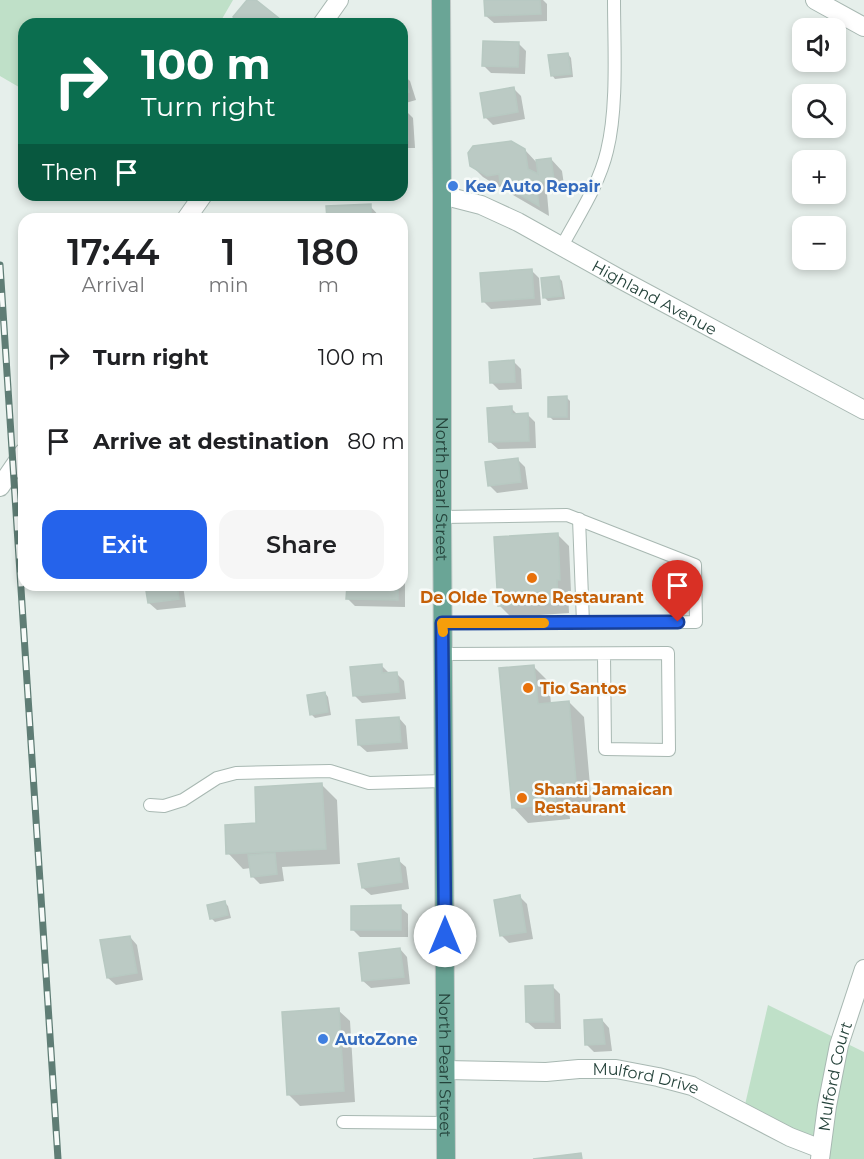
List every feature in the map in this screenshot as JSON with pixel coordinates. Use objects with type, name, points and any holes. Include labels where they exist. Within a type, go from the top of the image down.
[{"type":"main road","name":"North Pearl Street","points":[[441,0],[446,1159]]},
{"type":"street","points":[[326,18],[339,0]]},
{"type":"street","points":[[815,0],[864,27]]},
{"type":"street","name":"Highland Avenue","points":[[442,195],[481,205],[518,222],[864,410]]},
{"type":"street","points":[[0,487],[18,461]]},
{"type":"street","name":"Mulford Court","points":[[820,1154],[839,1045],[864,969]]},
{"type":"street","name":"Mulford Drive","points":[[446,1070],[546,1072],[616,1069],[658,1077],[692,1086],[820,1154]]},
{"type":"lane","points":[[562,246],[592,192],[607,153],[613,120],[614,0]]},
{"type":"lane","points":[[442,517],[567,515],[695,565],[696,622],[442,623]]},
{"type":"lane","points":[[579,519],[583,623]]},
{"type":"lane","points":[[443,654],[668,653],[669,750],[605,749],[604,655]]},
{"type":"lane","points":[[150,806],[164,806],[183,800],[217,778],[236,774],[330,771],[369,783],[444,781]]},
{"type":"lane","points":[[343,1122],[446,1123]]},
{"type":"green space","points":[[0,0],[233,0],[222,18],[18,18],[18,86],[0,76]]},
{"type":"green space","points":[[768,1005],[864,1052],[864,1159],[825,1159],[744,1109]]},
{"type":"building","points":[[247,0],[256,0],[279,18],[234,18]]},
{"type":"building","points":[[484,0],[540,0],[541,14],[485,16]]},
{"type":"building","points":[[483,41],[519,42],[518,67],[482,66]]},
{"type":"building","points":[[568,53],[571,74],[551,76],[548,55]]},
{"type":"building","points":[[514,87],[518,112],[484,118],[480,93]]},
{"type":"building","points":[[511,141],[525,149],[528,169],[538,174],[536,160],[551,158],[554,180],[536,183],[539,206],[500,183],[499,174],[487,176],[470,166],[468,153],[473,146]]},
{"type":"building","points":[[371,204],[371,213],[327,213],[326,206]]},
{"type":"building","points":[[532,269],[534,298],[482,302],[480,273]]},
{"type":"building","points":[[559,276],[562,296],[543,298],[541,278]]},
{"type":"building","points":[[514,360],[515,382],[490,383],[489,362]]},
{"type":"building","points":[[567,396],[567,417],[548,417],[548,397]]},
{"type":"building","points":[[512,406],[512,414],[528,413],[529,441],[489,442],[487,408]]},
{"type":"building","points":[[518,458],[521,482],[488,486],[485,462]]},
{"type":"building","points":[[558,533],[560,580],[557,580],[558,602],[498,606],[494,537]]},
{"type":"building","points":[[146,591],[178,591],[179,599],[148,603]]},
{"type":"building","points":[[347,591],[398,591],[398,600],[346,599]]},
{"type":"building","points":[[382,664],[382,673],[397,672],[399,692],[353,696],[350,667]]},
{"type":"building","points":[[534,665],[538,704],[569,701],[577,793],[555,796],[556,804],[512,808],[499,668]]},
{"type":"building","points":[[325,692],[328,712],[310,715],[307,695]]},
{"type":"building","points":[[399,717],[401,742],[358,745],[356,720]]},
{"type":"building","points":[[322,783],[326,849],[226,854],[225,825],[256,823],[255,787]]},
{"type":"building","points":[[275,853],[277,874],[251,877],[248,855]]},
{"type":"building","points":[[399,858],[402,882],[362,888],[358,864]]},
{"type":"building","points":[[520,895],[526,932],[500,936],[494,900]]},
{"type":"building","points":[[225,901],[228,915],[210,919],[207,905]]},
{"type":"building","points":[[401,905],[401,930],[351,930],[351,906]]},
{"type":"building","points":[[130,936],[137,973],[107,978],[100,940]]},
{"type":"building","points":[[400,948],[404,977],[362,981],[359,953]]},
{"type":"building","points":[[553,985],[554,1022],[526,1022],[525,986]]},
{"type":"building","points":[[339,1008],[344,1091],[287,1095],[282,1012]]},
{"type":"building","points":[[602,1019],[605,1044],[585,1045],[584,1020]]},
{"type":"building","points":[[581,1153],[582,1159],[533,1159]]},
{"type":"railway","points":[[0,265],[18,542]]},
{"type":"railway","points":[[21,591],[58,1159]]},
{"type":"slow traffic","points":[[443,632],[442,623],[544,623]]},
{"type":"place","name":"Kee Auto Repair","points":[[453,186]]},
{"type":"place","name":"De Olde Towne Restaurant","points":[[532,578]]},
{"type":"place","name":"Tio Santos","points":[[528,688]]},
{"type":"place","name":"Shanti Jamaican Restaurant","points":[[522,798]]},
{"type":"place","name":"AutoZone","points":[[323,1039]]},
{"type":"route","points":[[445,936],[442,623],[678,622]]}]
